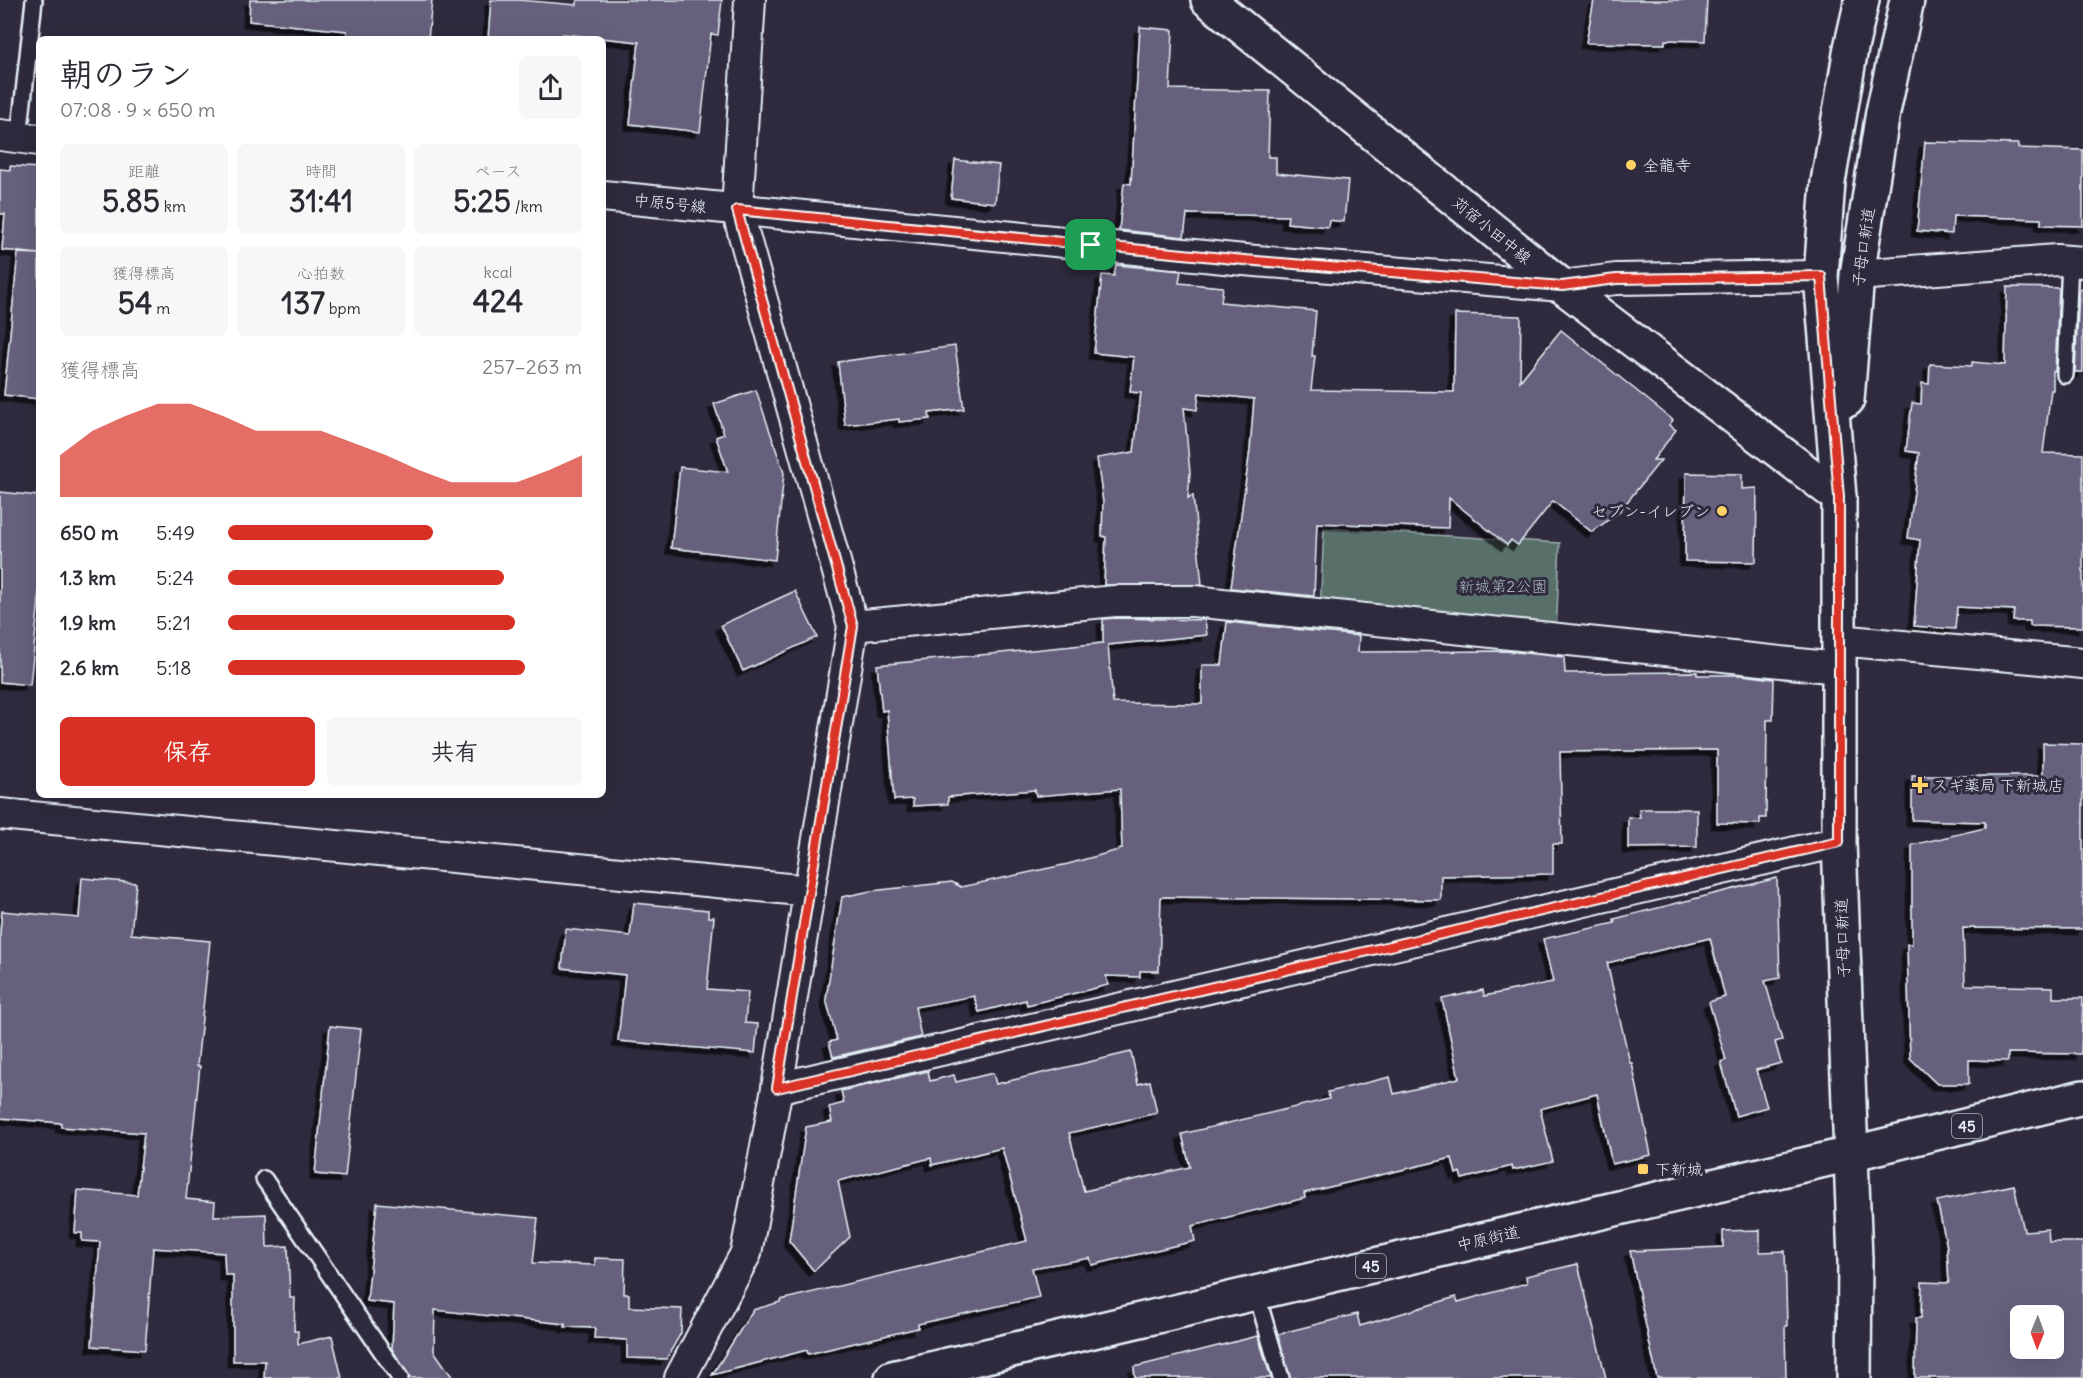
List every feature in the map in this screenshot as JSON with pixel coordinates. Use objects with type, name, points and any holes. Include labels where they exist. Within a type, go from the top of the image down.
[{"type":"street","points":[[680,1378],[746,1253],[777,1088],[853,626],[737,210],[750,0]]},
{"type":"street","name":"苅宿小田中線","points":[[1208,0],[1562,286],[1839,497]]},
{"type":"street","name":"子母口新道","points":[[1839,497],[1821,276],[1828,182],[1851,48],[1862,0]]},
{"type":"street","name":"子母口新道","points":[[1854,1378],[1855,1260],[1839,842],[1839,497],[1857,275],[1883,112],[1907,0]]},
{"type":"street","name":"中原5号線","points":[[606,196],[1255,261],[1562,286],[1616,279],[1821,276]]},
{"type":"street","points":[[1857,275],[2057,260],[2077,262]]},
{"type":"street","points":[[853,626],[1115,601],[1193,601],[1838,654],[2083,663]]},
{"type":"street","points":[[0,814],[810,891]]},
{"type":"street","points":[[777,1088],[1839,842]]},
{"type":"street","name":"中原街道","points":[[913,1376],[1256,1292],[1850,1154],[2083,1097]]},
{"type":"lane","points":[[19,138],[34,0]]},
{"type":"lane","points":[[2065,375],[2077,262]]},
{"type":"lane","points":[[264,1179],[400,1378]]},
{"type":"lane","points":[[1256,1292],[1281,1378]]},
{"type":"green space","name":"新城第2公園","points":[[1324,528],[1560,543],[1556,637],[1320,613]]},
{"type":"building","points":[[250,0],[432,0],[428,36],[346,36],[347,31],[249,21]]},
{"type":"building","points":[[491,0],[577,5],[577,0],[722,0],[718,35],[711,34],[700,132],[630,124],[639,42],[606,39],[606,36],[563,34],[563,36],[488,36]]},
{"type":"building","points":[[1594,0],[1707,0],[1705,41],[1665,40],[1665,44],[1586,43]]},
{"type":"building","points":[[1140,27],[1173,30],[1170,89],[1270,91],[1268,157],[1276,157],[1276,173],[1348,180],[1344,222],[1329,220],[1328,227],[1287,223],[1288,216],[1187,214],[1184,237],[1119,230],[1124,183],[1131,184]]},
{"type":"building","points":[[1925,142],[2018,144],[2018,148],[2083,150],[2083,226],[2041,225],[2041,219],[1953,216],[1952,234],[1917,231]]},
{"type":"building","points":[[955,160],[999,165],[995,203],[951,198]]},
{"type":"building","points":[[10,166],[36,168],[36,254],[2,250],[5,214],[0,214],[0,169],[10,170]]},
{"type":"building","points":[[18,253],[36,254],[36,399],[4,395]]},
{"type":"building","points":[[1116,265],[1181,271],[1179,283],[1223,287],[1221,302],[1316,311],[1312,356],[1315,356],[1311,390],[1454,392],[1455,314],[1521,316],[1520,381],[1561,330],[1673,420],[1669,425],[1676,430],[1653,460],[1661,460],[1619,512],[1592,532],[1553,501],[1518,545],[1511,540],[1507,545],[1449,498],[1448,528],[1317,523],[1314,596],[1231,588],[1250,450],[1254,399],[1199,393],[1197,410],[1184,408],[1190,473],[1188,498],[1193,495],[1202,585],[1104,585],[1106,537],[1102,536],[1103,502],[1097,458],[1134,452],[1141,393],[1130,392],[1134,357],[1094,353],[1102,275],[1114,276]]},
{"type":"building","points":[[2007,287],[2059,288],[2055,371],[2053,371],[2053,390],[2051,390],[2043,453],[2083,454],[2083,627],[2030,626],[2030,621],[2013,621],[2014,610],[1957,607],[1955,629],[1914,626],[1920,540],[1908,538],[1919,453],[1906,451],[1912,403],[1921,404],[1922,383],[1929,384],[1930,364],[1972,366],[1972,362],[2005,365]]},
{"type":"building","points":[[2079,289],[2083,289],[2083,372],[2075,372]]},
{"type":"building","points":[[955,346],[964,409],[929,413],[930,419],[899,422],[899,419],[845,425],[838,362]]},
{"type":"building","points":[[756,390],[784,473],[775,560],[671,548],[680,467],[728,472],[716,437],[724,434],[714,404]]},
{"type":"building","points":[[1686,473],[1742,474],[1742,489],[1757,488],[1756,562],[1685,561]]},
{"type":"building","points":[[0,492],[36,496],[36,628],[30,685],[0,682]]},
{"type":"building","points":[[795,591],[817,637],[743,671],[721,625]]},
{"type":"building","points":[[1103,619],[1205,620],[1207,635],[1108,645],[1113,703],[1202,704],[1202,665],[1222,665],[1227,622],[1359,636],[1358,652],[1505,651],[1564,657],[1565,673],[1697,672],[1697,675],[1742,675],[1774,679],[1773,720],[1767,720],[1766,818],[1760,818],[1760,824],[1717,823],[1717,750],[1560,752],[1562,844],[1553,844],[1553,874],[1441,876],[1441,900],[1161,897],[1159,971],[1140,971],[1140,977],[1106,976],[1108,985],[1027,1005],[1026,1000],[979,1012],[974,996],[915,1007],[921,1037],[833,1057],[829,1042],[837,1040],[826,999],[842,897],[871,891],[952,882],[961,887],[1068,864],[1122,849],[1120,789],[1036,796],[1035,790],[948,797],[948,804],[913,806],[913,799],[894,800],[887,710],[882,711],[877,665],[1103,643]]},
{"type":"building","points":[[2043,743],[2083,744],[2083,929],[1963,928],[1965,985],[2053,987],[2053,998],[2083,998],[2081,1054],[2008,1053],[2008,1061],[1969,1060],[1969,1084],[1937,1084],[1910,1058],[1907,944],[1912,944],[1912,845],[1985,828],[1985,822],[1912,820],[1912,776],[2043,776]]},
{"type":"building","points":[[1639,809],[1697,809],[1697,847],[1628,848],[1628,817],[1640,818]]},
{"type":"building","points":[[82,878],[136,883],[131,934],[210,941],[186,1199],[215,1202],[214,1216],[266,1214],[267,1247],[288,1246],[290,1298],[295,1298],[294,1331],[298,1331],[298,1344],[332,1336],[342,1378],[264,1378],[265,1361],[233,1361],[233,1275],[225,1275],[224,1253],[153,1248],[145,1350],[92,1346],[100,1242],[82,1241],[82,1233],[75,1233],[78,1190],[137,1195],[144,1133],[61,1127],[61,1123],[0,1118],[2,911],[79,918]]},
{"type":"building","points":[[1777,878],[1780,978],[1765,981],[1782,1040],[1775,1042],[1781,1063],[1756,1070],[1767,1107],[1736,1116],[1721,1062],[1726,1060],[1709,1002],[1725,997],[1710,938],[1607,963],[1630,1063],[1632,1063],[1651,1155],[1612,1164],[1597,1094],[1540,1109],[1553,1161],[1513,1170],[1512,1166],[1462,1179],[1460,1172],[1456,1174],[1452,1158],[1304,1193],[1305,1198],[1192,1226],[1195,1241],[1092,1265],[1090,1258],[1032,1268],[1039,1297],[918,1324],[918,1328],[808,1354],[807,1350],[712,1375],[753,1310],[780,1302],[780,1300],[1027,1241],[1002,1148],[932,1165],[931,1158],[838,1181],[850,1237],[814,1271],[789,1241],[806,1127],[832,1122],[829,1107],[844,1103],[841,1091],[928,1071],[930,1081],[954,1075],[956,1082],[993,1073],[996,1084],[1131,1052],[1138,1084],[1150,1081],[1157,1113],[1069,1133],[1084,1191],[1190,1167],[1182,1134],[1329,1099],[1328,1092],[1390,1077],[1394,1094],[1459,1078],[1442,999],[1483,990],[1484,996],[1553,982],[1543,939],[1615,923],[1614,919]]},
{"type":"building","points":[[634,903],[708,910],[708,917],[714,917],[707,989],[748,992],[745,1023],[758,1024],[755,1053],[618,1041],[625,975],[562,968],[566,929],[630,936]]},
{"type":"building","points":[[330,1026],[361,1029],[345,1177],[315,1174]]},
{"type":"building","points":[[2014,1185],[2024,1231],[2048,1229],[2049,1242],[2083,1242],[2083,1378],[1915,1378],[1916,1318],[1921,1318],[1922,1282],[1949,1283],[1947,1247],[1937,1201]]},
{"type":"building","points":[[377,1203],[538,1218],[533,1263],[595,1265],[595,1258],[625,1259],[624,1294],[629,1294],[629,1307],[682,1309],[681,1333],[666,1359],[627,1358],[627,1340],[594,1338],[595,1328],[565,1327],[565,1324],[435,1310],[434,1351],[453,1378],[410,1378],[392,1349],[394,1304],[367,1301]]},
{"type":"building","points":[[1760,1230],[1760,1252],[1785,1251],[1786,1378],[1657,1378],[1630,1251],[1723,1247],[1723,1231]]},
{"type":"building","points":[[1578,1264],[1606,1378],[1290,1378],[1278,1334],[1357,1314],[1360,1326],[1456,1297],[1458,1302],[1527,1283],[1526,1276]]},
{"type":"building","points":[[1258,1336],[1271,1378],[1135,1378],[1134,1367]]},
{"type":"place","name":"全龍寺","points":[[1631,165]]},
{"type":"place","name":"セブン-イレブン","points":[[1722,511]]},
{"type":"place","name":"スギ薬局 下新城店","points":[[1920,785]]},
{"type":"place","name":"下新城","points":[[1643,1169]]},
{"type":"route","points":[[737,210],[1091,245],[1562,286],[1616,279],[1821,276],[1839,497],[1839,842],[777,1088],[853,626],[737,210]]}]
